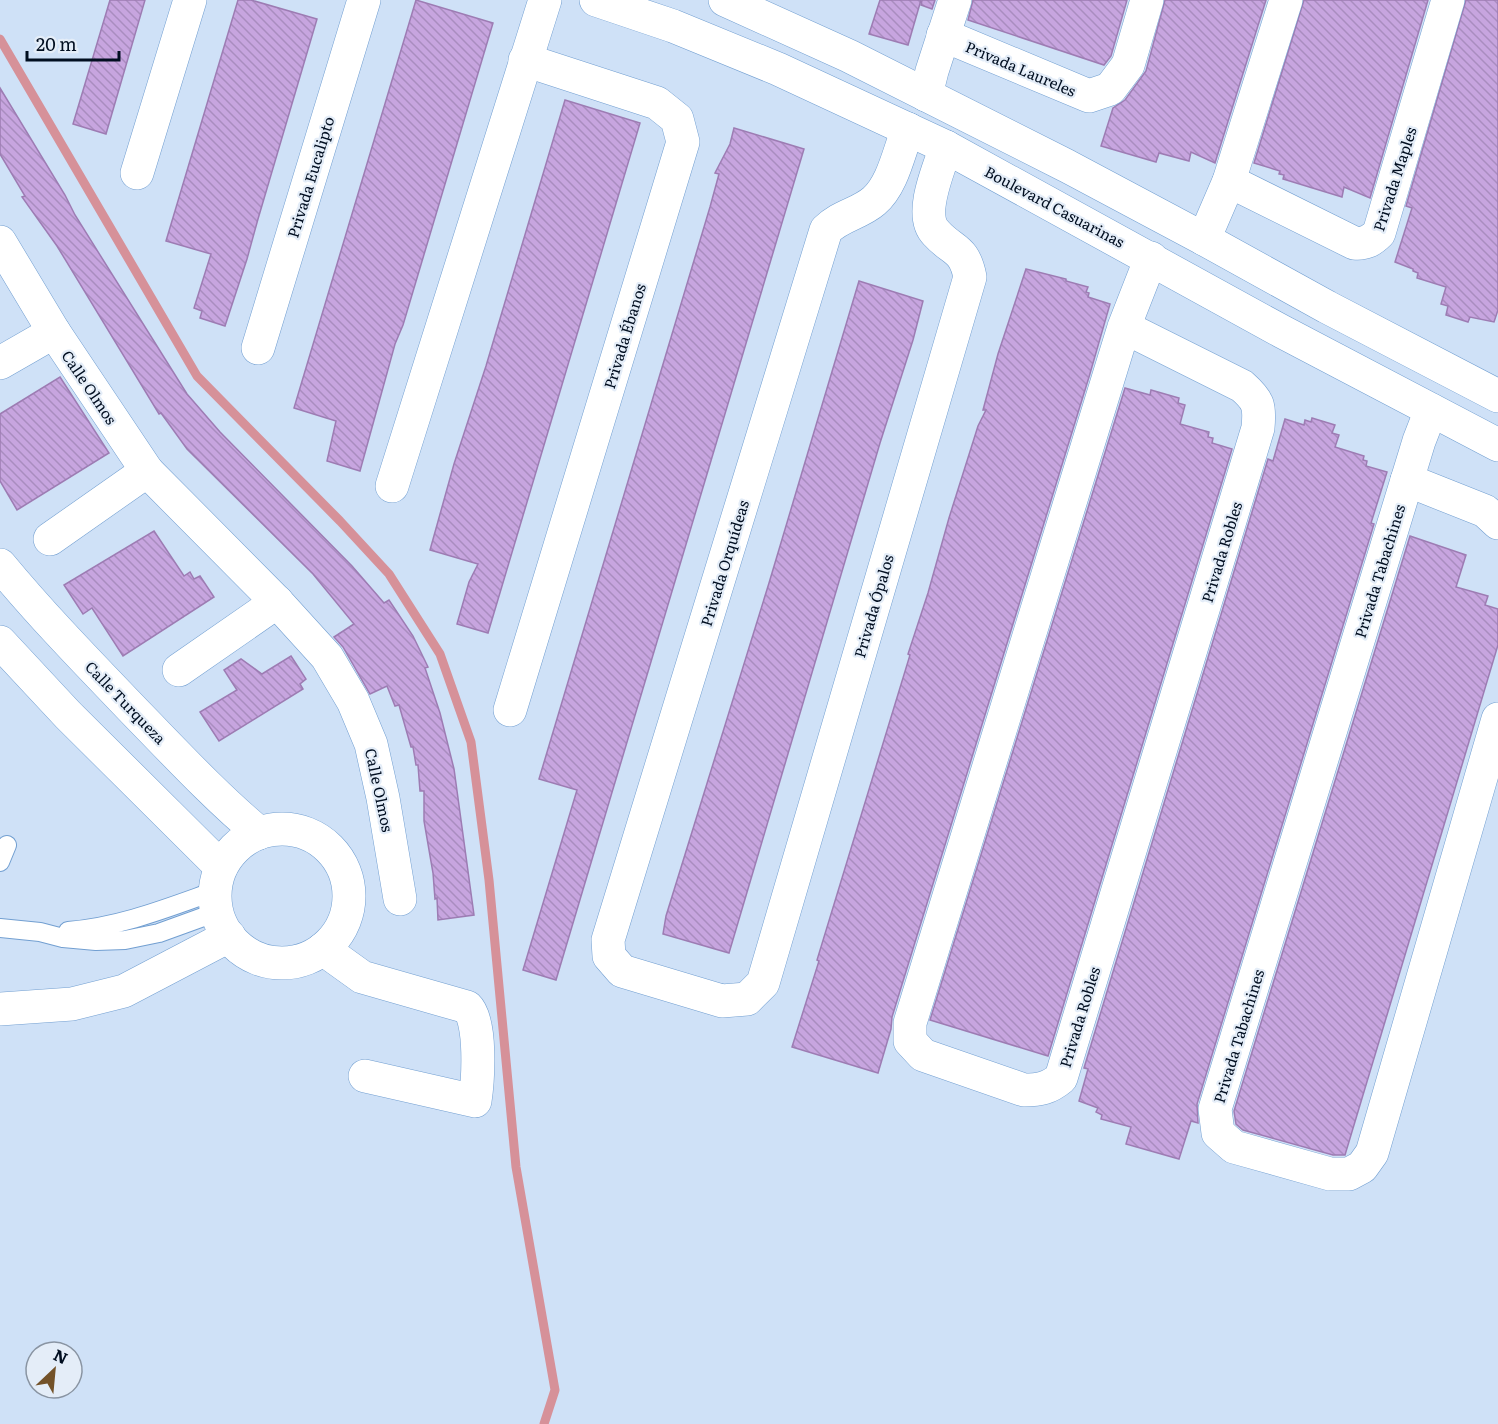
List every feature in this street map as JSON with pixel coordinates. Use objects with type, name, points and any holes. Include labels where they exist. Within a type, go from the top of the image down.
[{"type":"street","points":[[137,173],[190,0]]},
{"type":"street","points":[[392,486],[545,0]]},
{"type":"street","name":"Boulevard Casuarinas","points":[[596,0],[673,26],[768,65],[946,147],[1281,331],[1498,445]]},
{"type":"street","points":[[725,0],[849,56],[1204,239],[1327,308],[1496,389]]},
{"type":"street","points":[[926,95],[943,35],[956,0]]},
{"type":"street","name":"Privada Laureles","points":[[943,35],[1089,96],[1110,89],[1128,65],[1147,0]]},
{"type":"street","points":[[1204,239],[1229,182],[1286,0]]},
{"type":"street","name":"Privada Maples","points":[[1229,182],[1354,243],[1364,244],[1373,239],[1379,233],[1448,0]]},
{"type":"street","name":"Privada Eucalipto","points":[[258,348],[355,2]]},
{"type":"street","name":"Privada Ébanos","points":[[510,710],[683,142],[677,119],[657,103],[525,60]]},
{"type":"street","name":"Privada Orquídeas","points":[[674,986],[622,971],[609,956],[608,940],[826,230],[835,221],[875,201],[887,184],[908,129]]},
{"type":"street","name":"Privada Ópalos","points":[[674,986],[722,1001],[747,999],[763,983],[970,277],[967,262],[957,250],[934,232],[929,219],[929,205],[946,147]]},
{"type":"street","name":"Calle Olmos","points":[[0,242],[54,332],[147,471],[277,602],[327,657],[353,701],[371,744],[383,798],[400,899]]},
{"type":"street","name":"Privada Robles","points":[[1124,327],[1242,386],[1254,397],[1260,408],[1258,428],[1061,1078],[1052,1085],[1039,1090],[1024,1090],[923,1055],[910,1041],[910,1023],[1124,327],[1151,258]]},
{"type":"street","points":[[0,363],[54,332]]},
{"type":"street","name":"Privada Tabachines","points":[[1431,410],[1419,441],[1215,1109],[1218,1133],[1234,1147],[1330,1174],[1349,1174],[1362,1167],[1372,1153],[1498,718]]},
{"type":"street","points":[[50,539],[147,471]]},
{"type":"street","points":[[1407,480],[1485,511],[1498,524]]},
{"type":"street","name":"Calle Turqueza","points":[[0,565],[133,710],[222,802],[259,833]]},
{"type":"street","points":[[179,670],[277,602]]},
{"type":"street","points":[[0,642],[68,715],[220,902],[244,951],[273,962],[304,959],[323,949],[337,933],[346,915],[349,894],[348,883],[340,863],[328,847],[300,831],[279,829],[259,833],[249,837],[233,850],[220,902],[124,991],[72,1004],[0,1009]]},
{"type":"street","points":[[323,949],[362,976],[467,1007],[474,1018],[478,1073],[475,1101],[365,1076]]},
{"type":"lane","points":[[0,862],[8,845]]},
{"type":"lane","points":[[0,928],[40,932],[82,930],[220,902]]},
{"type":"building","points":[[110,0],[145,0],[106,134],[73,124]]},
{"type":"building","points":[[238,0],[251,0],[317,19],[247,259],[225,326],[200,318],[202,311],[194,308],[211,254],[166,241]]},
{"type":"building","points":[[416,0],[493,23],[403,325],[395,344],[360,471],[327,461],[336,421],[294,408]]},
{"type":"building","points":[[880,0],[921,0],[908,45],[869,34]]},
{"type":"building","points":[[922,0],[935,0],[932,9],[921,5]]},
{"type":"building","points":[[973,0],[1127,0],[1111,56],[1104,65],[968,20]]},
{"type":"building","points":[[1165,0],[1266,0],[1215,163],[1191,152],[1189,161],[1159,153],[1156,162],[1101,146],[1113,108],[1125,100],[1146,71]]},
{"type":"building","points":[[1304,0],[1428,0],[1370,198],[1344,187],[1342,197],[1283,179],[1284,175],[1279,174],[1280,171],[1254,163]]},
{"type":"building","points":[[1466,0],[1498,0],[1498,310],[1494,322],[1470,317],[1468,322],[1446,315],[1448,306],[1441,304],[1446,287],[1417,278],[1418,273],[1413,269],[1395,262],[1412,208],[1406,206]]},
{"type":"building","points":[[0,88],[75,215],[187,394],[220,432],[352,566],[384,603],[389,600],[413,636],[428,667],[425,668],[440,713],[454,769],[474,915],[438,920],[437,898],[435,899],[424,821],[424,791],[420,791],[418,765],[416,765],[413,747],[411,747],[399,705],[395,706],[387,686],[370,694],[343,647],[334,637],[354,624],[313,574],[187,449],[161,413],[159,414],[57,246],[22,197],[25,196],[0,154]]},
{"type":"building","points":[[565,100],[640,123],[488,633],[457,624],[469,582],[478,564],[430,550]]},
{"type":"building","points":[[734,128],[804,149],[556,980],[523,970],[577,790],[539,779],[710,207],[719,174],[715,173],[730,144]]},
{"type":"building","points":[[1026,269],[1088,287],[1086,292],[1089,293],[1088,297],[1110,304],[892,1017],[891,1029],[878,1073],[792,1047],[949,518],[978,426],[986,410],[983,410],[998,354]]},
{"type":"building","points":[[859,281],[923,301],[729,953],[663,934],[666,916]]},
{"type":"building","points":[[60,377],[109,453],[17,510],[0,481],[0,414]]},
{"type":"building","points":[[1125,388],[1150,395],[1151,390],[1179,398],[1178,403],[1185,405],[1180,424],[1209,432],[1208,437],[1213,438],[1212,443],[1232,449],[1048,1056],[930,1020]]},
{"type":"building","points":[[1312,418],[1335,425],[1332,433],[1339,435],[1335,447],[1364,456],[1363,460],[1367,461],[1366,466],[1387,472],[1371,523],[1374,524],[1197,1104],[1198,1123],[1191,1121],[1179,1159],[1126,1144],[1131,1127],[1101,1119],[1102,1115],[1096,1112],[1098,1108],[1079,1101],[1088,1069],[1084,1068],[1268,459],[1273,461],[1285,419],[1304,425],[1305,420],[1311,422]]},
{"type":"building","points":[[154,531],[184,576],[190,572],[194,579],[200,576],[214,597],[123,656],[92,608],[83,614],[64,585]]},
{"type":"building","points":[[1410,536],[1466,555],[1456,587],[1488,596],[1485,605],[1498,609],[1498,645],[1345,1155],[1333,1155],[1243,1130],[1236,1124],[1234,1111]]},
{"type":"building","points":[[291,656],[306,679],[300,684],[303,689],[219,741],[200,712],[237,690],[224,670],[241,659],[262,674]]},
{"type":"waterway","points":[[0,39],[197,376],[389,574],[440,654],[471,742],[489,880],[516,1167],[555,1390],[544,1424]]}]
